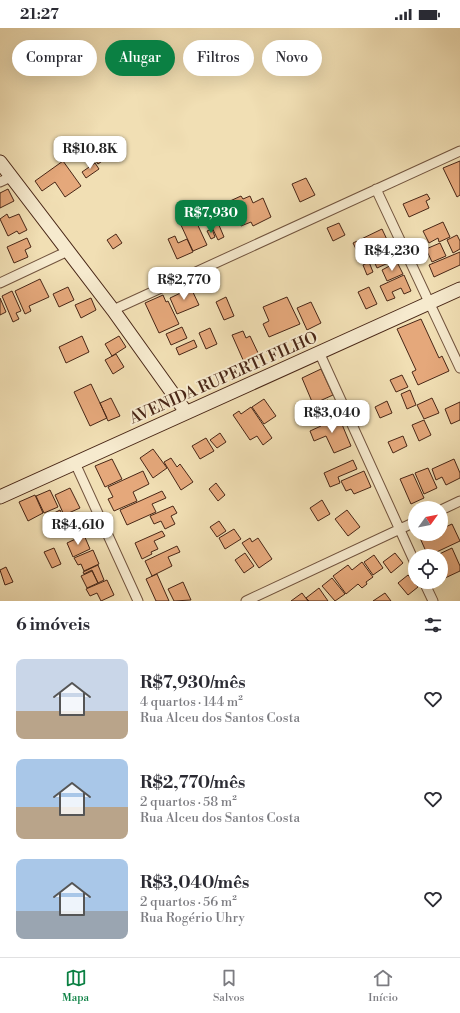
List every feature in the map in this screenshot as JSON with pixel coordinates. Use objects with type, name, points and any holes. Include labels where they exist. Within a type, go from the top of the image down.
[{"type":"main road","points":[[0,162],[6,179],[68,251],[113,310],[186,412]]},
{"type":"main road","name":"AVENIDA RUPERTI FILHO","points":[[0,497],[460,289]]},
{"type":"street","points":[[113,310],[460,151]]},
{"type":"street","points":[[376,190],[460,368]]},
{"type":"street","points":[[0,283],[68,251]]},
{"type":"street","points":[[319,352],[408,549]]},
{"type":"street","points":[[75,463],[138,601]]},
{"type":"street","points":[[448,507],[460,501]]},
{"type":"street","points":[[246,601],[408,525]]},
{"type":"street","points":[[427,589],[433,601]]},
{"type":"building","points":[[94,138],[108,157],[98,164],[85,145]]},
{"type":"building","points":[[63,161],[81,186],[65,197],[55,182],[42,191],[35,181]]},
{"type":"building","points":[[460,161],[460,195],[457,197],[443,168]]},
{"type":"building","points":[[95,163],[99,169],[86,178],[82,172]]},
{"type":"building","points":[[306,178],[315,195],[300,202],[292,184]]},
{"type":"building","points":[[8,189],[14,201],[0,208],[0,193]]},
{"type":"building","points":[[427,194],[430,199],[426,201],[429,208],[409,217],[403,204]]},
{"type":"building","points":[[241,196],[243,199],[250,196],[253,203],[263,198],[271,217],[253,226],[251,222],[241,226],[230,201]]},
{"type":"building","points":[[7,214],[9,218],[19,214],[27,230],[19,234],[17,231],[8,236],[0,219]]},
{"type":"building","points":[[194,217],[207,245],[193,251],[180,223]]},
{"type":"building","points":[[216,218],[224,237],[218,240],[209,221]]},
{"type":"building","points":[[443,222],[450,237],[439,242],[438,238],[429,243],[423,231]]},
{"type":"building","points":[[339,223],[345,235],[333,241],[327,228]]},
{"type":"building","points":[[212,229],[215,237],[211,239],[207,231]]},
{"type":"building","points":[[382,229],[390,246],[373,253],[370,246],[357,251],[353,243]]},
{"type":"building","points":[[116,234],[122,243],[113,249],[107,240]]},
{"type":"building","points":[[457,235],[460,241],[460,249],[453,253],[447,240]]},
{"type":"building","points":[[175,236],[178,243],[187,239],[193,252],[177,259],[168,239]]},
{"type":"building","points":[[27,238],[31,247],[25,250],[28,257],[14,263],[7,247]]},
{"type":"building","points":[[440,243],[446,256],[432,262],[426,249]]},
{"type":"building","points":[[390,249],[395,260],[377,268],[372,257]]},
{"type":"building","points":[[460,252],[460,265],[434,277],[429,265]]},
{"type":"building","points":[[369,262],[373,272],[367,275],[363,265]]},
{"type":"building","points":[[397,262],[403,274],[387,281],[382,270]]},
{"type":"building","points":[[404,275],[411,291],[404,294],[401,288],[392,292],[395,298],[387,301],[380,286]]},
{"type":"building","points":[[40,279],[49,297],[29,306],[31,311],[25,314],[15,291]]},
{"type":"building","points":[[68,287],[74,300],[59,307],[53,294]]},
{"type":"building","points":[[369,287],[377,304],[366,309],[358,292]]},
{"type":"building","points":[[191,288],[199,305],[177,314],[170,298]]},
{"type":"building","points":[[12,291],[21,311],[16,313],[19,319],[13,322],[2,296]]},
{"type":"building","points":[[163,295],[166,302],[168,301],[179,324],[159,333],[145,303]]},
{"type":"building","points":[[226,297],[234,316],[224,320],[216,302]]},
{"type":"building","points":[[287,297],[300,324],[269,337],[263,324],[269,321],[263,307]]},
{"type":"building","points":[[0,298],[6,312],[0,315]]},
{"type":"building","points":[[91,298],[96,310],[81,318],[75,305]]},
{"type":"building","points":[[311,302],[321,323],[307,330],[297,308]]},
{"type":"building","points":[[421,319],[439,358],[442,356],[449,371],[418,385],[412,372],[416,370],[397,329]]},
{"type":"building","points":[[182,327],[187,338],[171,345],[166,334]]},
{"type":"building","points":[[210,328],[217,344],[206,349],[199,333]]},
{"type":"building","points":[[243,331],[246,338],[250,336],[259,355],[244,362],[232,335]]},
{"type":"building","points":[[82,336],[89,352],[66,363],[59,347]]},
{"type":"building","points":[[119,336],[126,347],[112,356],[105,344]]},
{"type":"building","points":[[194,340],[197,347],[179,355],[176,348]]},
{"type":"building","points":[[116,354],[124,367],[113,374],[105,360]]},
{"type":"building","points":[[321,369],[333,395],[313,404],[302,378]]},
{"type":"building","points":[[402,375],[408,387],[396,392],[390,380]]},
{"type":"building","points":[[91,384],[107,418],[90,426],[74,392]]},
{"type":"building","points":[[410,390],[416,405],[407,409],[401,394]]},
{"type":"building","points":[[111,398],[120,416],[108,421],[100,403]]},
{"type":"building","points":[[432,398],[439,413],[424,419],[417,405]]},
{"type":"building","points":[[264,399],[276,416],[264,424],[252,407]]},
{"type":"building","points":[[328,400],[333,411],[316,419],[310,407]]},
{"type":"building","points":[[387,401],[392,413],[380,418],[375,407]]},
{"type":"building","points":[[460,402],[460,420],[451,424],[445,409]]},
{"type":"building","points":[[251,407],[272,438],[263,445],[257,436],[250,440],[233,415],[239,411],[241,414]]},
{"type":"building","points":[[334,412],[336,416],[328,420],[331,426],[341,422],[351,446],[334,453],[326,436],[314,441],[310,431],[321,426],[318,419]]},
{"type":"building","points":[[424,420],[431,435],[419,441],[412,425]]},
{"type":"building","points":[[220,433],[226,442],[217,448],[210,440]]},
{"type":"building","points":[[403,436],[407,446],[393,453],[388,442]]},
{"type":"building","points":[[206,438],[214,451],[200,459],[192,446]]},
{"type":"building","points":[[153,449],[167,468],[153,478],[140,458]]},
{"type":"building","points":[[171,458],[177,467],[180,464],[193,482],[181,490],[164,462]]},
{"type":"building","points":[[112,459],[122,479],[105,487],[95,466]]},
{"type":"building","points":[[454,459],[460,473],[460,478],[446,485],[442,477],[436,480],[432,469]]},
{"type":"building","points":[[353,460],[357,469],[338,477],[340,483],[330,487],[324,473]]},
{"type":"building","points":[[428,468],[437,488],[424,494],[415,473]]},
{"type":"building","points":[[143,471],[149,484],[133,492],[137,501],[114,511],[108,499],[113,497],[108,487]]},
{"type":"building","points":[[364,471],[371,487],[354,494],[351,489],[346,491],[341,481]]},
{"type":"building","points":[[413,474],[424,498],[418,501],[410,501],[400,479]]},
{"type":"building","points":[[216,483],[225,495],[218,501],[209,489]]},
{"type":"building","points":[[70,488],[80,508],[64,515],[55,495]]},
{"type":"building","points":[[50,490],[58,507],[44,513],[36,496]]},
{"type":"building","points":[[162,491],[166,498],[152,504],[156,512],[127,525],[120,510]]},
{"type":"building","points":[[35,495],[43,513],[28,521],[19,502]]},
{"type":"building","points":[[322,500],[330,514],[318,521],[310,508]]},
{"type":"building","points":[[173,506],[177,513],[171,516],[175,524],[165,529],[161,521],[154,524],[150,516]]},
{"type":"building","points":[[60,510],[67,524],[59,527],[52,514]]},
{"type":"building","points":[[347,510],[360,527],[348,536],[335,519]]},
{"type":"building","points":[[219,521],[226,531],[217,537],[210,527]]},
{"type":"building","points":[[452,524],[460,541],[443,549],[425,549],[421,541],[448,541],[448,526]]},
{"type":"building","points":[[234,529],[241,539],[225,549],[219,538]]},
{"type":"building","points":[[162,531],[165,536],[154,541],[158,549],[142,559],[135,543]]},
{"type":"building","points":[[84,535],[90,549],[73,557],[67,543]]},
{"type":"building","points":[[250,538],[252,542],[258,538],[272,559],[259,568],[242,543]]},
{"type":"building","points":[[177,546],[180,552],[168,557],[172,566],[152,576],[145,561]]},
{"type":"building","points":[[54,548],[61,564],[52,568],[44,552]]},
{"type":"building","points":[[452,548],[460,566],[460,571],[448,577],[448,550]]},
{"type":"building","points":[[93,550],[99,564],[84,571],[81,564],[78,565],[74,558]]},
{"type":"building","points":[[245,553],[254,566],[244,573],[235,560]]},
{"type":"building","points":[[395,553],[403,563],[391,573],[383,562]]},
{"type":"building","points":[[374,555],[383,568],[373,575],[364,562]]},
{"type":"building","points":[[362,562],[373,577],[366,582],[367,584],[362,588],[358,584],[346,594],[333,576],[348,565],[352,570]]},
{"type":"building","points":[[98,565],[104,580],[98,583],[92,570],[84,574],[83,572]]},
{"type":"building","points":[[6,567],[13,582],[5,585],[0,570]]},
{"type":"building","points":[[92,571],[98,583],[87,588],[81,576]]},
{"type":"building","points":[[157,574],[169,601],[156,601],[146,579]]},
{"type":"building","points":[[408,575],[408,589],[416,589],[408,595],[398,583]]},
{"type":"building","points":[[332,578],[345,594],[335,601],[322,586]]},
{"type":"building","points":[[107,580],[114,595],[101,601],[97,593],[90,596],[86,589]]},
{"type":"building","points":[[183,582],[191,600],[174,601],[168,589]]},
{"type":"building","points":[[319,588],[328,601],[309,601],[306,598]]},
{"type":"building","points":[[302,593],[308,601],[291,601]]},
{"type":"building","points":[[385,593],[391,601],[373,601]]}]
